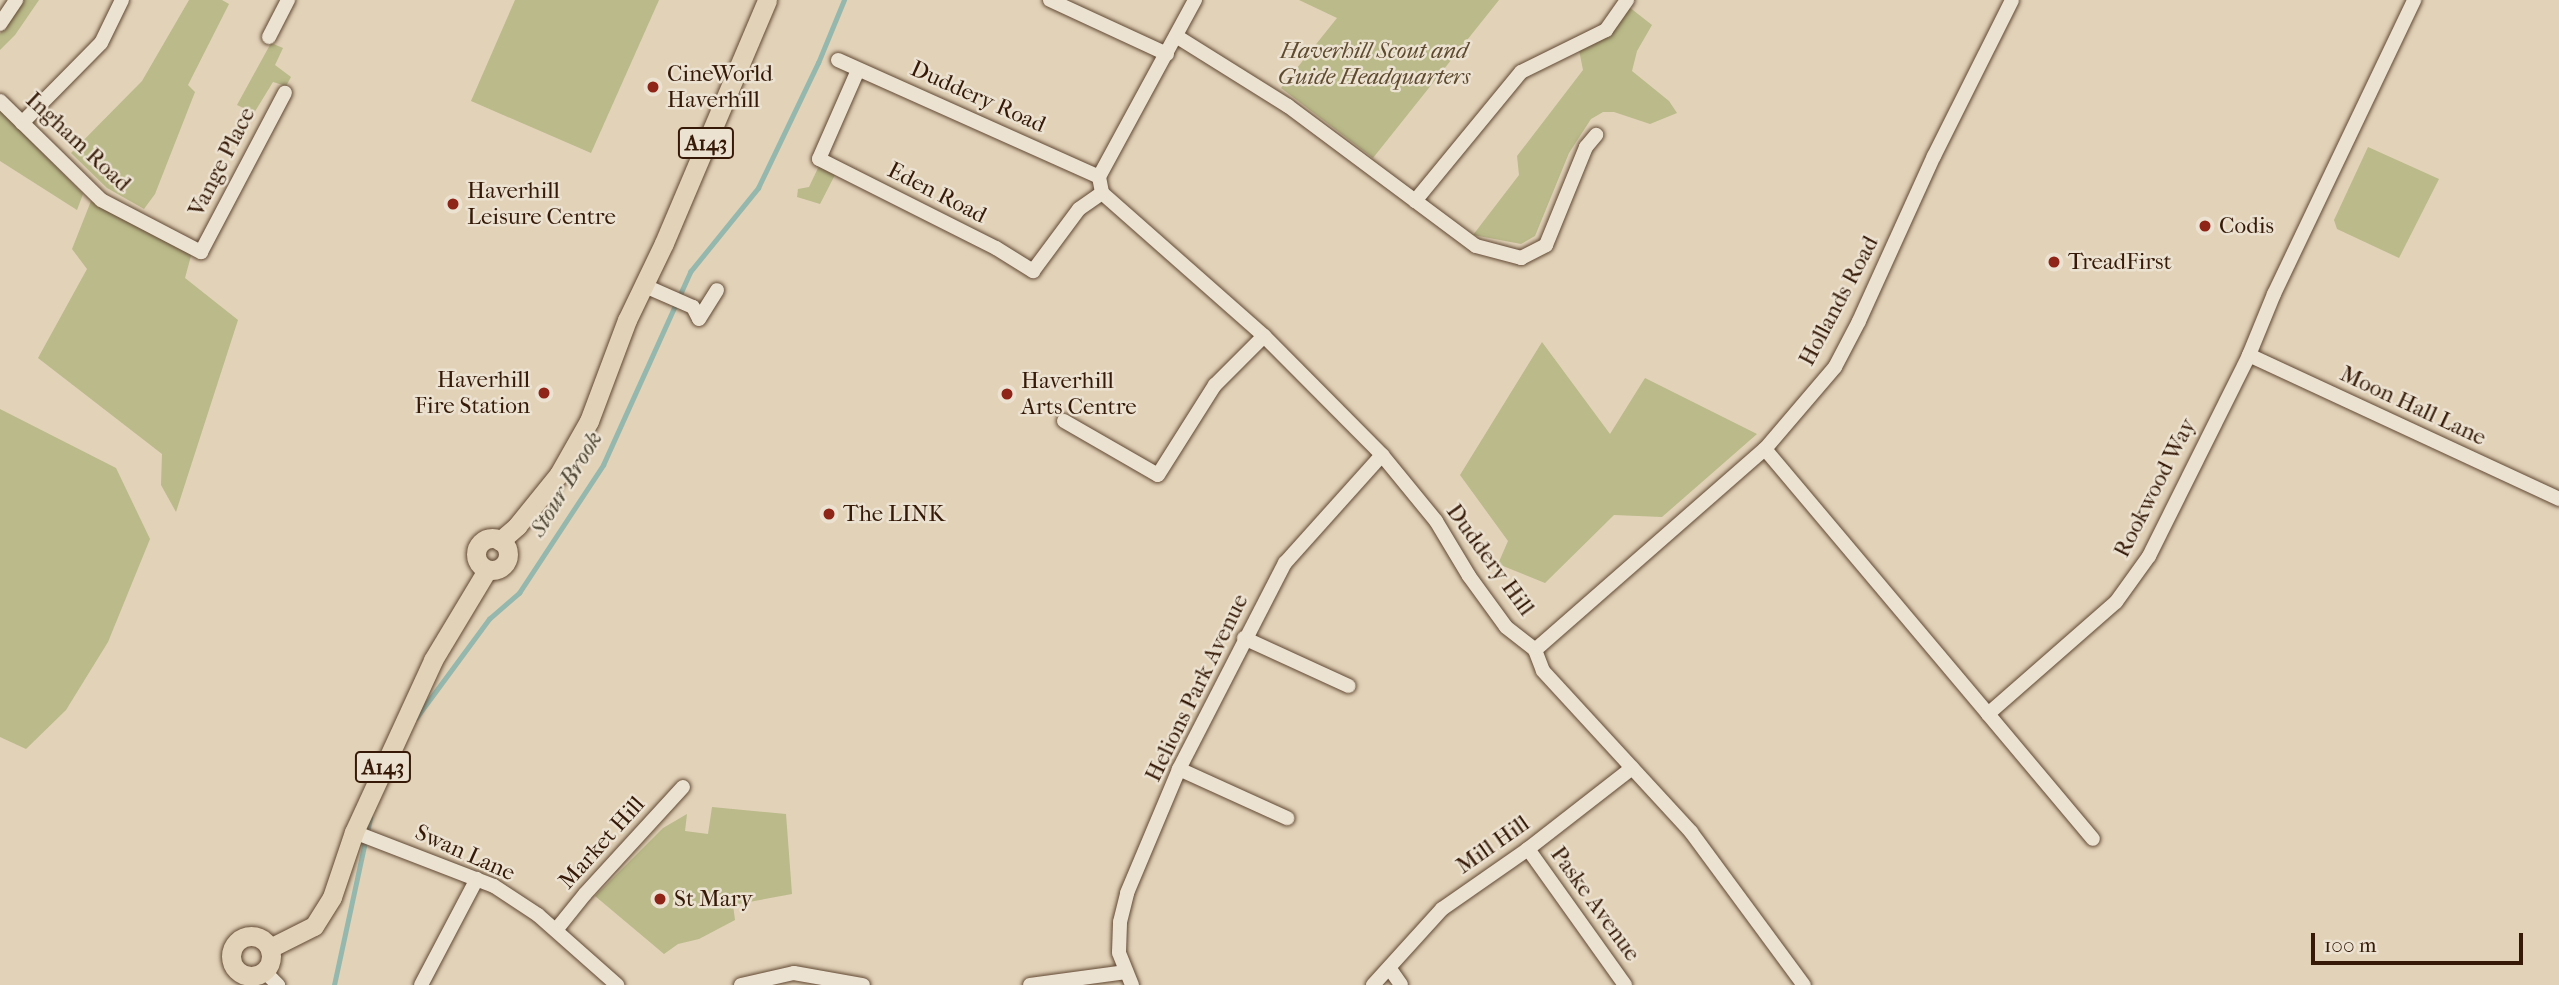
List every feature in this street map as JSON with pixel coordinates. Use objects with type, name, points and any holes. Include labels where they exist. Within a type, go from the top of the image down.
[{"type":"main road","name":"A143","points":[[270,948],[314,926],[332,897],[355,832],[433,660],[487,569],[477,560],[478,547],[487,539],[500,541],[517,526],[565,463],[589,421],[627,320],[653,289],[767,0]]},
{"type":"main road","points":[[259,937],[270,948],[270,960],[264,971],[242,979],[231,954],[240,939],[259,937]]},
{"type":"street","points":[[0,24],[16,0]]},
{"type":"street","points":[[22,123],[102,43],[122,0]]},
{"type":"street","points":[[269,37],[288,0]]},
{"type":"street","points":[[1050,0],[1167,54]]},
{"type":"street","points":[[1102,193],[1100,177],[1195,0]]},
{"type":"street","points":[[1415,201],[1521,72],[1606,30],[1627,0]]},
{"type":"street","name":"Hollands Road","points":[[1535,650],[1765,449],[1835,367],[1859,321],[1934,156],[2012,0]]},
{"type":"street","name":"Rookwood Way","points":[[1988,714],[2116,602],[2149,556],[2249,355],[2274,294],[2414,0]]},
{"type":"street","points":[[1176,36],[1288,106],[1476,246],[1521,258],[1546,245],[1586,147],[1596,135]]},
{"type":"street","name":"Duddery Road","points":[[838,60],[1100,177]]},
{"type":"street","name":"Eden Road","points":[[858,70],[819,159],[996,248],[1033,271],[1079,209],[1102,193]]},
{"type":"street","name":"Vange Place","points":[[201,252],[285,93]]},
{"type":"street","name":"Ingham Road","points":[[0,101],[101,200],[201,252]]},
{"type":"street","name":"Duddery Hill","points":[[1102,193],[1264,336],[1382,455],[1436,521],[1469,576],[1506,627],[1535,650],[1543,671],[1691,832],[1804,985]]},
{"type":"street","points":[[653,289],[693,307],[699,319],[717,290]]},
{"type":"street","points":[[1064,421],[1158,475],[1215,385],[1264,336]]},
{"type":"street","name":"Moon Hall Lane","points":[[2249,355],[2559,499]]},
{"type":"street","points":[[1765,449],[2093,839]]},
{"type":"street","name":"Helions Park Avenue","points":[[1129,978],[1119,952],[1120,922],[1127,893],[1179,769],[1244,638],[1285,564],[1382,455]]},
{"type":"street","points":[[1244,638],[1349,686]]},
{"type":"street","name":"Mill Hill","points":[[1373,985],[1390,970],[1442,909],[1528,849],[1632,768]]},
{"type":"street","points":[[1179,769],[1287,818]]},
{"type":"street","name":"Market Hill","points":[[554,929],[683,787]]},
{"type":"street","name":"Swan Lane","points":[[355,832],[494,886],[554,929],[617,985]]},
{"type":"street","name":"Paske Avenue","points":[[1528,849],[1625,985]]},
{"type":"street","points":[[421,985],[477,879]]},
{"type":"street","points":[[1390,970],[1401,985]]},
{"type":"street","points":[[264,971],[278,985]]},
{"type":"street","points":[[741,985],[794,973],[863,985]]},
{"type":"street","points":[[1030,985],[1129,978]]},
{"type":"green space","points":[[21,0],[39,0],[15,35],[0,50],[0,34]]},
{"type":"green space","points":[[189,0],[222,0],[229,4],[188,85],[195,92],[155,194],[144,209],[107,188],[71,153],[142,81]]},
{"type":"green space","points":[[515,0],[659,0],[591,153],[471,101]]},
{"type":"green space","name":"Haverhill Scout and Guide Headquarters","points":[[1299,0],[1499,0],[1373,158],[1281,88],[1337,18]]},
{"type":"green space","points":[[1629,7],[1652,25],[1637,51],[1632,71],[1669,101],[1677,113],[1650,124],[1614,112],[1603,112],[1591,119],[1569,153],[1535,236],[1521,244],[1473,235],[1519,175],[1517,156],[1583,70],[1579,50]]},
{"type":"green space","points":[[271,43],[283,48],[275,65],[291,77],[286,86],[273,82],[254,113],[237,105]]},
{"type":"green space","points":[[0,110],[83,194],[77,210],[0,161]]},
{"type":"green space","points":[[2368,147],[2439,179],[2399,258],[2337,229],[2334,220]]},
{"type":"green space","points":[[823,166],[837,171],[820,204],[797,197],[798,189],[809,187],[818,168]]},
{"type":"green space","points":[[91,201],[192,252],[185,278],[238,320],[176,512],[161,485],[162,454],[38,358],[87,269],[72,249]]},
{"type":"green space","points":[[1542,342],[1610,434],[1645,378],[1757,434],[1662,517],[1614,515],[1545,583],[1498,564],[1508,541],[1460,475]]},
{"type":"green space","points":[[0,409],[116,468],[150,539],[108,642],[66,710],[26,749],[0,737]]},
{"type":"green space","points":[[712,807],[786,814],[792,894],[733,905],[735,920],[699,939],[678,944],[664,954],[595,896],[663,828],[687,814],[685,831],[708,834]]},
{"type":"waterway","name":"Stour Brook","points":[[416,718],[489,619],[519,593],[603,465],[690,272],[758,188],[818,63],[844,0]]},
{"type":"waterway","name":"Stour Brook","points":[[334,985],[370,818]]},
{"type":"place","name":"CineWorld Haverhill","points":[[653,87]]},
{"type":"place","name":"Haverhill Leisure Centre","points":[[453,204]]},
{"type":"place","name":"Codis","points":[[2205,226]]},
{"type":"place","name":"TreadFirst","points":[[2054,262]]},
{"type":"place","name":"Haverhill Fire Station","points":[[544,393]]},
{"type":"place","name":"Haverhill Arts Centre","points":[[1007,394]]},
{"type":"place","name":"The LINK","points":[[829,514]]},
{"type":"place","name":"St Mary","points":[[660,899]]}]
